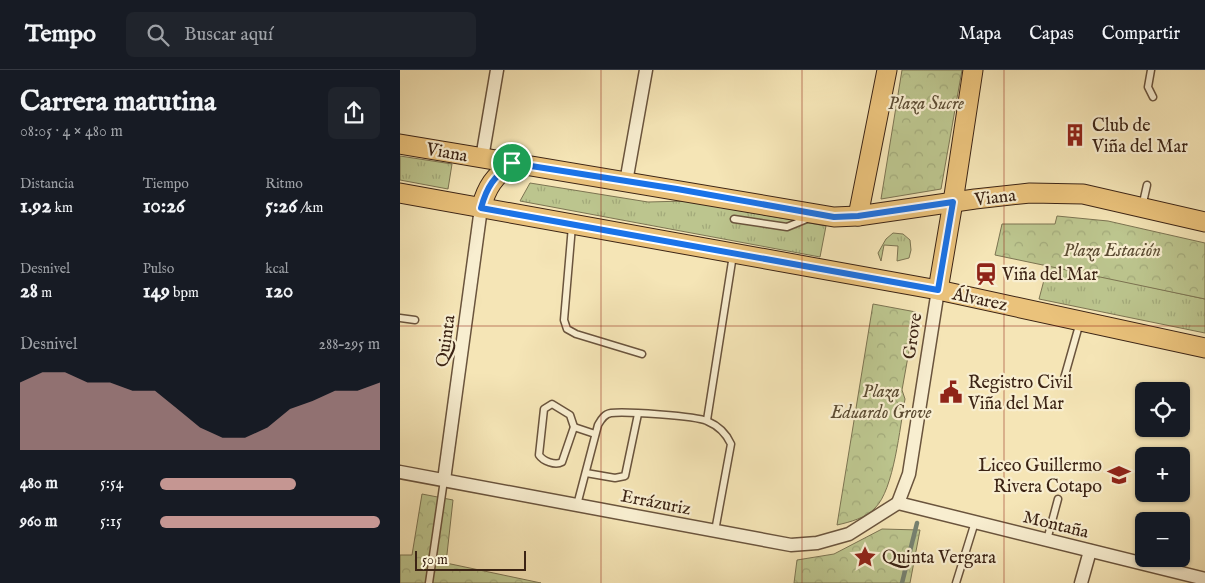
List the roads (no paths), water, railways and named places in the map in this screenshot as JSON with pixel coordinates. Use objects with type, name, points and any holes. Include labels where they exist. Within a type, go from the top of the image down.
[{"type":"main road","points":[[858,216],[887,70]]},
{"type":"main road","points":[[938,290],[973,70]]},
{"type":"main road","name":"Viana","points":[[400,144],[677,189],[834,217],[858,216],[1030,193],[1083,194],[1205,222]]},
{"type":"main road","points":[[481,208],[486,190],[512,163]]},
{"type":"main road","name":"Álvarez","points":[[400,193],[938,290],[1205,348]]},
{"type":"street","points":[[482,158],[497,70]]},
{"type":"street","points":[[626,182],[646,70]]},
{"type":"street","name":"Quinta","points":[[444,480],[481,208]]},
{"type":"street","name":"Grove","points":[[898,504],[909,474],[938,290]]},
{"type":"street","name":"Errázuriz","points":[[400,472],[791,545],[818,543],[849,534],[898,504]]},
{"type":"street","name":"Montaña","points":[[898,504],[1090,550],[1183,578],[1205,579]]},
{"type":"street","points":[[1081,583],[1090,550]]},
{"type":"lane","points":[[1152,70],[1148,88],[1153,97]]},
{"type":"lane","points":[[1142,208],[1147,185]]},
{"type":"lane","points":[[734,219],[787,227],[820,214]]},
{"type":"lane","points":[[572,224],[564,320],[568,329],[576,334],[642,354]]},
{"type":"lane","points":[[707,420],[733,254]]},
{"type":"lane","points":[[400,318],[415,320]]},
{"type":"lane","points":[[1064,382],[1080,321]]},
{"type":"lane","points":[[552,404],[570,414],[574,427],[562,462],[556,464],[542,458],[539,451],[544,409],[552,404]]},
{"type":"lane","points":[[578,506],[595,434],[604,416],[611,413],[638,414],[707,420],[726,432],[732,444],[715,531]]},
{"type":"lane","points":[[586,473],[615,478],[625,476],[638,414]]},
{"type":"lane","points":[[574,427],[595,434]]},
{"type":"lane","points":[[429,583],[444,480]]},
{"type":"lane","points":[[1047,540],[1058,499]]},
{"type":"lane","points":[[956,583],[975,522]]},
{"type":"waterway","points":[[902,583],[917,523]]},
{"type":"place","name":"Club de Viña del Mar","points":[[1075,135]]},
{"type":"place","name":"Viña del Mar","points":[[986,274]]},
{"type":"place","name":"Registro Civil Viña del Mar","points":[[951,392]]},
{"type":"place","name":"Liceo Guillermo Rivera Cotapo","points":[[1119,475]]},
{"type":"place","name":"Quinta Vergara","points":[[865,557]]},
{"type":"park label","name":"Plaza Sucre","points":[[926,103]]},
{"type":"park label","name":"Plaza Estación","points":[[1112,250]]},
{"type":"park label","name":"Plaza Eduardo Grove","points":[[881,401]]}]
